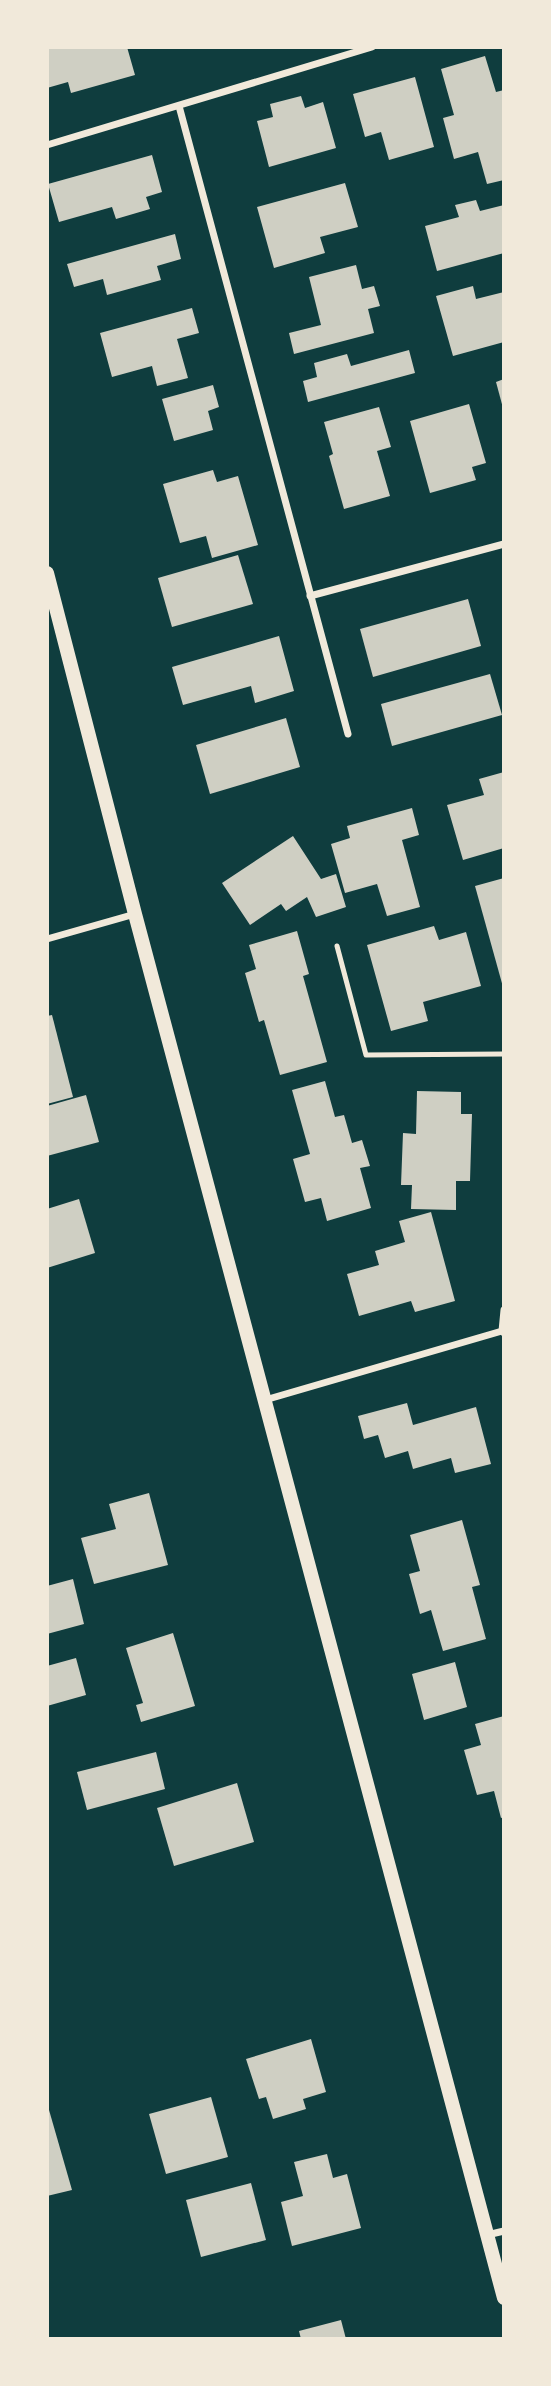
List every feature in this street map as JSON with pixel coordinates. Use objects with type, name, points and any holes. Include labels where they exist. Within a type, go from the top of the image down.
[{"type":"main road","points":[[47,573],[135,914],[504,2298]]},
{"type":"street","points":[[47,145],[372,47]]},
{"type":"street","points":[[179,106],[348,734]]},
{"type":"street","points":[[310,596],[504,544]]},
{"type":"street","points":[[47,939],[135,914]]},
{"type":"street","points":[[264,1400],[503,1332],[504,1310]]},
{"type":"street","points":[[487,2235],[504,2231]]},
{"type":"lane","points":[[337,946],[366,1055],[504,1054]]},
{"type":"building","points":[[47,47],[127,47],[135,75],[71,93],[68,82],[47,88]]},
{"type":"building","points":[[485,56],[496,92],[504,90],[504,180],[487,184],[478,152],[454,159],[443,118],[454,115],[441,69]]},
{"type":"building","points":[[415,77],[434,147],[389,160],[381,132],[365,137],[353,94]]},
{"type":"building","points":[[301,96],[305,108],[323,102],[336,148],[269,167],[257,121],[273,117],[270,104]]},
{"type":"building","points":[[152,155],[162,192],[146,197],[150,209],[116,219],[112,207],[59,222],[48,184]]},
{"type":"building","points":[[345,183],[358,227],[320,237],[325,253],[274,268],[257,207]]},
{"type":"building","points":[[476,200],[480,211],[504,205],[504,253],[437,271],[425,226],[459,217],[455,205]]},
{"type":"building","points":[[175,234],[181,259],[157,266],[161,280],[107,295],[103,279],[74,287],[67,264]]},
{"type":"building","points":[[356,265],[362,289],[374,286],[380,306],[368,309],[374,333],[294,354],[289,333],[321,325],[309,277]]},
{"type":"building","points":[[473,286],[476,299],[504,292],[504,342],[453,356],[436,296]]},
{"type":"building","points":[[192,308],[199,333],[177,339],[188,378],[157,386],[152,366],[112,377],[100,333]]},
{"type":"building","points":[[409,350],[415,373],[308,402],[303,381],[317,377],[314,363],[347,354],[351,366]]},
{"type":"building","points":[[504,379],[504,408],[503,408],[496,382]]},
{"type":"building","points":[[213,385],[219,407],[208,411],[213,430],[174,441],[162,399]]},
{"type":"building","points":[[469,404],[486,463],[472,467],[476,480],[430,493],[410,421]]},
{"type":"building","points":[[379,407],[391,447],[377,451],[390,496],[344,509],[329,456],[333,454],[324,422]]},
{"type":"building","points":[[213,470],[217,482],[238,476],[258,545],[212,558],[206,536],[180,543],[163,484]]},
{"type":"building","points":[[238,555],[253,604],[172,627],[158,578]]},
{"type":"building","points":[[468,599],[481,646],[373,677],[360,629]]},
{"type":"building","points":[[279,636],[294,691],[255,703],[251,686],[183,705],[172,667]]},
{"type":"building","points":[[490,674],[502,715],[392,746],[381,704]]},
{"type":"building","points":[[286,718],[300,767],[210,794],[196,745]]},
{"type":"building","points":[[504,772],[504,848],[463,860],[447,805],[484,795],[479,779]]},
{"type":"building","points":[[412,808],[419,835],[402,840],[420,907],[387,916],[377,884],[345,893],[331,844],[350,838],[347,826]]},
{"type":"building","points":[[293,836],[321,879],[336,874],[346,907],[316,917],[307,897],[286,911],[281,904],[250,925],[222,883]]},
{"type":"building","points":[[504,878],[504,987],[503,987],[475,886]]},
{"type":"building","points":[[434,926],[439,940],[466,932],[481,986],[423,1002],[428,1021],[391,1031],[367,945]]},
{"type":"building","points":[[297,931],[309,974],[303,976],[327,1062],[280,1075],[264,1020],[259,1022],[245,973],[256,969],[249,945]]},
{"type":"building","points":[[52,1015],[73,1097],[47,1104],[47,1016]]},
{"type":"building","points":[[325,1081],[335,1117],[344,1115],[352,1143],[362,1140],[370,1166],[360,1168],[371,1208],[327,1221],[321,1198],[305,1202],[293,1159],[310,1154],[292,1090]]},
{"type":"building","points":[[417,1091],[461,1092],[461,1114],[472,1114],[470,1181],[456,1181],[456,1210],[411,1209],[412,1185],[401,1185],[403,1133],[416,1134]]},
{"type":"building","points":[[86,1095],[99,1142],[47,1156],[47,1106]]},
{"type":"building","points":[[79,1199],[95,1253],[47,1268],[47,1209]]},
{"type":"building","points":[[431,1212],[455,1301],[415,1312],[411,1301],[359,1316],[347,1274],[379,1265],[375,1251],[405,1242],[399,1221]]},
{"type":"building","points":[[407,1403],[413,1425],[476,1407],[491,1464],[455,1473],[451,1458],[413,1469],[408,1451],[385,1458],[378,1435],[364,1439],[358,1416]]},
{"type":"building","points":[[149,1493],[168,1565],[94,1584],[81,1538],[116,1529],[109,1504]]},
{"type":"building","points":[[462,1520],[480,1585],[472,1587],[486,1639],[443,1651],[431,1610],[420,1614],[409,1574],[420,1571],[410,1535]]},
{"type":"building","points":[[73,1579],[84,1624],[47,1634],[47,1586]]},
{"type":"building","points":[[173,1633],[195,1706],[141,1722],[136,1705],[143,1703],[126,1648]]},
{"type":"building","points":[[76,1658],[86,1695],[47,1706],[47,1666]]},
{"type":"building","points":[[455,1662],[467,1707],[424,1720],[412,1674]]},
{"type":"building","points":[[504,1716],[504,1817],[501,1818],[494,1791],[477,1795],[464,1750],[481,1745],[475,1724]]},
{"type":"building","points":[[156,1752],[165,1789],[87,1810],[77,1772]]},
{"type":"building","points":[[237,1783],[254,1842],[174,1866],[157,1808]]},
{"type":"building","points":[[311,2039],[326,2092],[303,2099],[306,2109],[273,2119],[266,2097],[259,2099],[246,2059]]},
{"type":"building","points":[[211,2097],[228,2157],[166,2174],[149,2114]]},
{"type":"building","points":[[47,2103],[72,2190],[47,2196]]},
{"type":"building","points":[[327,2154],[333,2178],[347,2174],[361,2228],[292,2246],[281,2202],[303,2196],[294,2162]]},
{"type":"building","points":[[251,2183],[266,2240],[201,2257],[186,2200]]},
{"type":"building","points":[[341,2320],[346,2339],[301,2339],[299,2331]]}]
